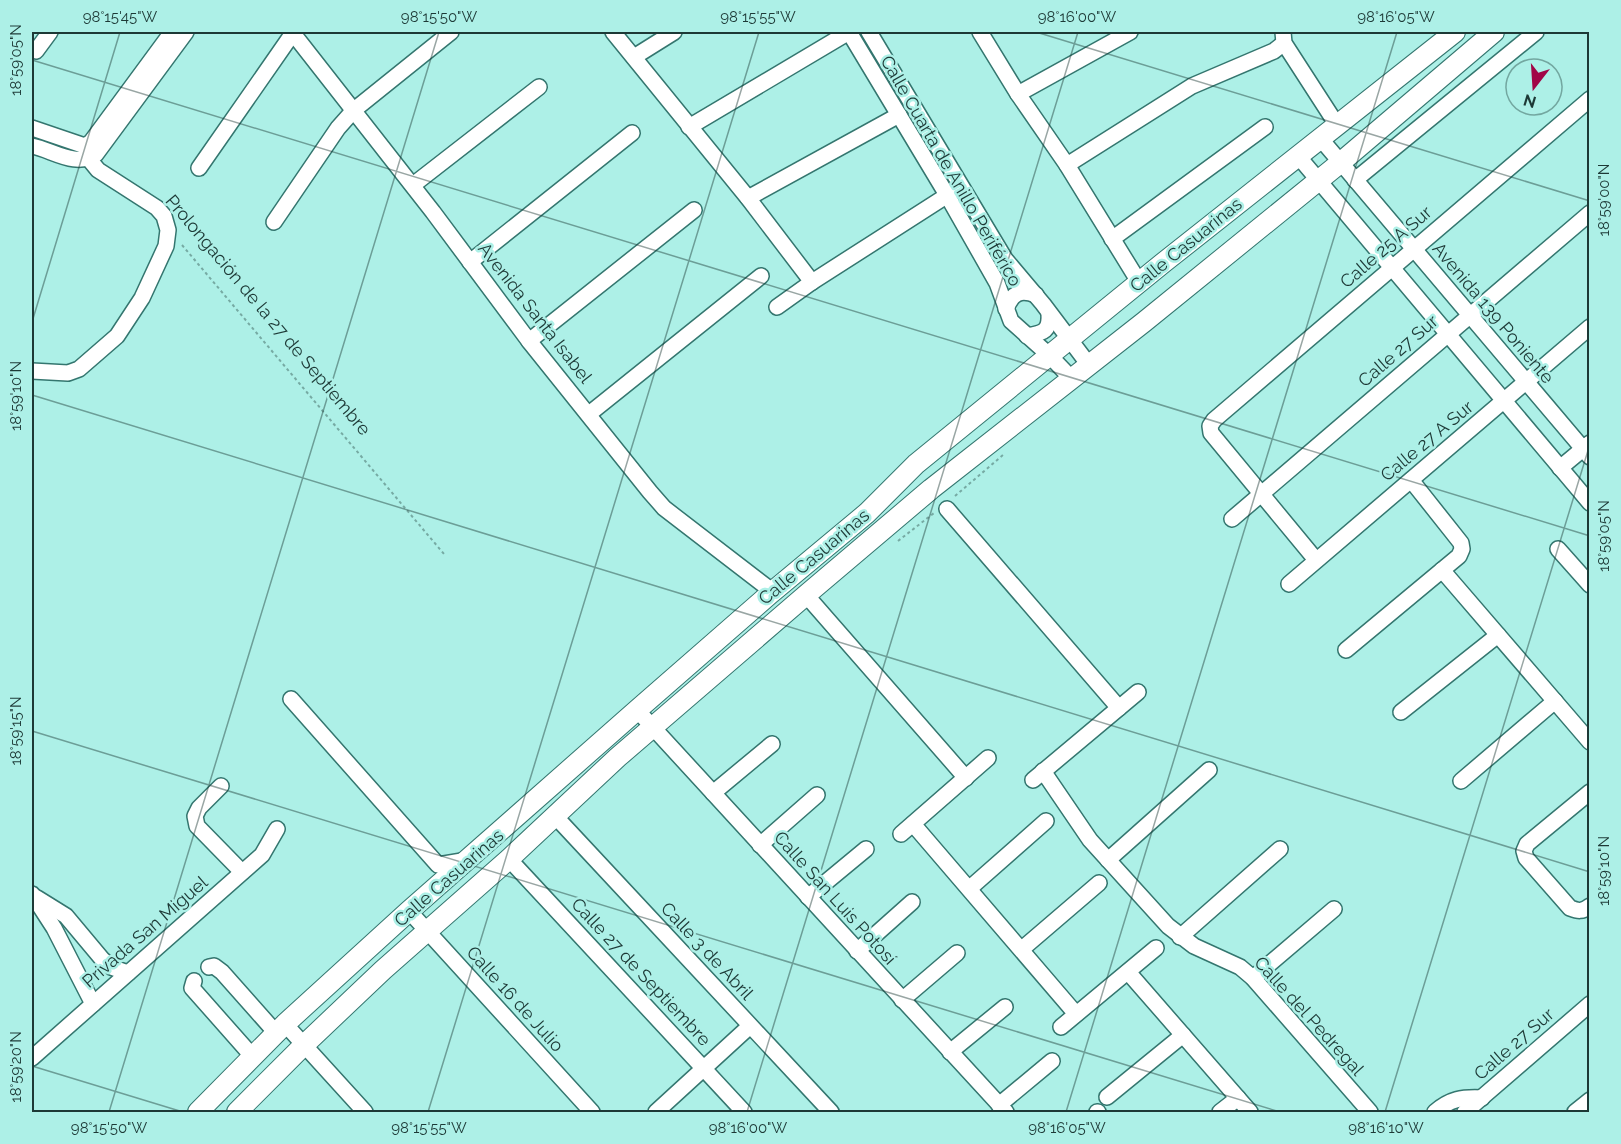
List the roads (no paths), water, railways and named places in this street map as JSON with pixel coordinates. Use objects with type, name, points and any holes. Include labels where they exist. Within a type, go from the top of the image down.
[{"type":"main road","name":"Calle Casuarinas","points":[[198,1113],[281,1029],[409,911],[470,860],[771,593],[867,513],[916,465],[1139,282],[1455,32]]},
{"type":"main road","name":"Calle Casuarinas","points":[[237,1113],[304,1044],[427,931],[653,728],[806,595],[931,489],[1340,163],[1494,32]]},
{"type":"street","points":[[36,51],[50,32]]},
{"type":"street","points":[[32,128],[41,143],[75,160],[87,152],[91,142],[172,32]]},
{"type":"street","points":[[87,152],[96,154],[186,32]]},
{"type":"street","points":[[274,222],[338,128],[354,110],[451,32]]},
{"type":"street","points":[[613,32],[748,198],[812,282]]},
{"type":"street","points":[[633,57],[674,32]]},
{"type":"street","points":[[689,127],[849,32]]},
{"type":"street","name":"Calle Cuarta de Anillo Periférico","points":[[849,32],[997,283],[1011,321],[1071,378]]},
{"type":"street","name":"Calle Cuarta de Anillo Periférico","points":[[869,32],[1005,259],[1036,295],[1089,365]]},
{"type":"street","points":[[980,32],[1018,94],[1067,165],[1139,282]]},
{"type":"street","points":[[1018,94],[1130,32]]},
{"type":"street","points":[[1355,180],[1536,32]]},
{"type":"street","points":[[199,168],[281,50],[299,34]]},
{"type":"street","name":"Avenida Santa Isabel","points":[[299,34],[529,341],[664,507],[768,588],[771,593]]},
{"type":"street","points":[[1067,165],[1192,86],[1274,51],[1284,37],[1337,125]]},
{"type":"street","points":[[412,185],[539,87]]},
{"type":"street","name":"Calle 25 A Sur","points":[[1262,494],[1212,433],[1210,426],[1214,420],[1590,99]]},
{"type":"street","points":[[748,198],[899,116]]},
{"type":"street","points":[[1112,239],[1265,127]]},
{"type":"street","points":[[470,262],[632,133]]},
{"type":"street","name":"Avenida 139 Poniente","points":[[1320,138],[1526,382],[1587,450]]},
{"type":"street","name":"Prolongación de la 27 de Septiembre","points":[[32,371],[68,373],[79,369],[109,345],[142,298],[166,246],[168,230],[164,216],[158,208],[98,170],[87,152]]},
{"type":"street","points":[[1298,156],[1590,503]]},
{"type":"street","points":[[777,308],[812,282],[961,186]]},
{"type":"street","points":[[529,341],[694,210]]},
{"type":"street","name":"Calle 27 Sur","points":[[1232,519],[1590,213]]},
{"type":"street","points":[[589,414],[761,276]]},
{"type":"street","points":[[1006,309],[1014,294],[1027,291],[1036,295]]},
{"type":"street","points":[[1027,336],[1047,329],[1049,313]]},
{"type":"street","name":"Calle 27 A Sur","points":[[1289,584],[1590,327]]},
{"type":"street","points":[[1560,468],[1587,450]]},
{"type":"street","points":[[1346,650],[1459,556],[1462,549],[1461,543],[1411,480]]},
{"type":"street","points":[[1262,494],[1316,560]]},
{"type":"street","points":[[945,506],[1119,708],[1138,692]]},
{"type":"street","points":[[1558,549],[1590,585]]},
{"type":"street","points":[[1442,570],[1590,742]]},
{"type":"street","points":[[806,595],[966,778]]},
{"type":"street","points":[[1401,712],[1498,635]]},
{"type":"street","points":[[291,699],[438,865],[470,860]]},
{"type":"street","points":[[1461,781],[1555,701]]},
{"type":"street","name":"Calle del Pedregal","points":[[1119,708],[1038,776],[1107,860],[1168,927],[1194,946],[1240,967],[1253,978],[1370,1113]]},
{"type":"street","name":"Calle San Luis Potosí","points":[[637,710],[1002,1109]]},
{"type":"street","points":[[713,793],[772,744]]},
{"type":"street","points":[[901,834],[988,758]]},
{"type":"street","points":[[1107,860],[1209,770]]},
{"type":"street","points":[[221,786],[199,808],[195,816],[197,826],[242,872]]},
{"type":"street","points":[[1590,792],[1527,844],[1524,850],[1526,858],[1570,908],[1578,911],[1590,906]]},
{"type":"street","points":[[760,845],[817,795]]},
{"type":"street","name":"Calle 3 de Abril","points":[[555,816],[831,1113]]},
{"type":"street","points":[[969,888],[1046,821]]},
{"type":"street","points":[[913,824],[1076,1014]]},
{"type":"street","name":"Privada San Miguel","points":[[32,1058],[261,855],[277,829]]},
{"type":"street","points":[[808,897],[866,849]]},
{"type":"street","points":[[1180,937],[1280,849]]},
{"type":"street","name":"Calle 27 de Septiembre","points":[[509,859],[744,1113]]},
{"type":"street","points":[[1022,949],[1099,883]]},
{"type":"street","points":[[33,895],[66,916],[111,967],[128,973]]},
{"type":"street","points":[[33,895],[54,928],[93,1004]]},
{"type":"street","points":[[858,951],[912,902]]},
{"type":"street","points":[[1253,978],[1334,909]]},
{"type":"street","name":"Calle 16 de Julio","points":[[409,911],[592,1113]]},
{"type":"street","points":[[1061,1027],[1156,948]]},
{"type":"street","points":[[902,1000],[957,953]]},
{"type":"street","points":[[209,967],[214,966],[222,972],[281,1029],[304,1044],[365,1113]]},
{"type":"street","points":[[1128,972],[1250,1113]]},
{"type":"street","points":[[195,981],[192,988],[253,1057]]},
{"type":"street","name":"Calle 27 Sur","points":[[1465,1113],[1590,1004]]},
{"type":"street","points":[[951,1052],[1005,1007]]},
{"type":"street","points":[[656,1113],[750,1026]]},
{"type":"street","points":[[1107,1097],[1183,1035]]},
{"type":"street","points":[[1002,1109],[1052,1061]]},
{"type":"street","points":[[1220,1113],[1238,1098]]},
{"type":"street","points":[[1435,1113],[1454,1099],[1482,1098]]},
{"type":"street","points":[[1575,1113],[1590,1100]]}]
